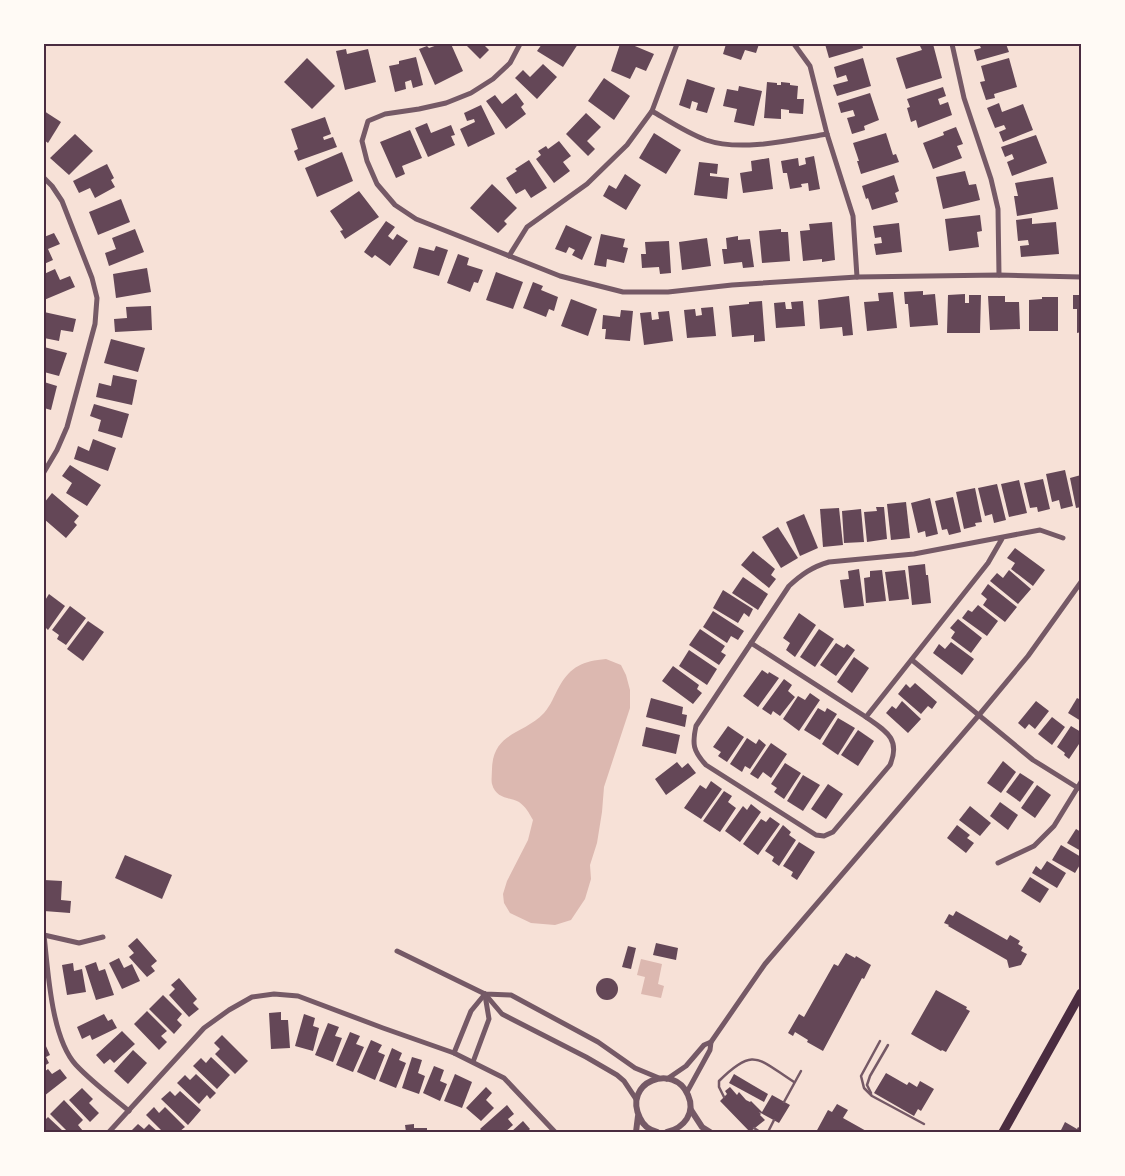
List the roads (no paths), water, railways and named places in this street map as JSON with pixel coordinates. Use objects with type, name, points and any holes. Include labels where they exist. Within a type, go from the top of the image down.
[{"type":"main road","points":[[1003,1132],[1081,993]]},
{"type":"street","points":[[520,44],[510,63],[493,79],[471,93],[437,105],[384,114],[368,121],[362,141],[367,162],[377,184],[395,205],[416,219],[560,276],[623,292],[668,292],[732,285],[857,277],[999,275],[1081,277]]},
{"type":"street","points":[[509,256],[526,227],[588,184],[626,145],[652,111],[677,44]]},
{"type":"street","points":[[794,44],[810,66],[827,134],[853,216],[857,277]]},
{"type":"street","points":[[952,44],[964,98],[991,178],[998,210],[999,275]]},
{"type":"street","points":[[652,111],[706,140],[728,144],[750,145],[827,134]]},
{"type":"street","points":[[44,178],[62,201],[92,278],[97,298],[95,324],[67,427],[58,450],[44,472]]},
{"type":"street","points":[[752,643],[866,717],[887,732],[892,741],[895,754],[890,766],[833,832],[824,836],[816,835],[706,765],[699,758],[694,747],[696,726],[789,586],[804,572],[828,562],[914,554],[1040,530],[1063,538]]},
{"type":"street","points":[[866,717],[988,563],[1003,537]]},
{"type":"street","points":[[687,1092],[710,1050],[711,1042],[765,964],[1028,656],[1081,582]]},
{"type":"street","points":[[912,660],[1033,760],[1078,788]]},
{"type":"street","points":[[998,863],[1034,846],[1054,826],[1081,782]]},
{"type":"street","points":[[103,938],[79,943],[44,935],[50,988],[56,1020],[64,1046],[75,1064],[129,1110]]},
{"type":"street","points":[[397,950],[485,994],[502,1014],[617,1075],[624,1081],[636,1099]]},
{"type":"street","points":[[109,1132],[204,1028],[229,1010],[252,997],[274,994],[298,996],[454,1053],[473,1062],[504,1078],[555,1132]]},
{"type":"street","points":[[454,1053],[471,1011],[485,994]]},
{"type":"street","points":[[473,1062],[489,1019],[485,994]]},
{"type":"street","points":[[485,994],[511,995],[598,1042],[635,1068],[659,1078],[674,1080],[682,1085],[687,1092],[691,1110],[702,1127],[710,1132]]},
{"type":"street","points":[[667,1078],[686,1066],[704,1045],[711,1042]]},
{"type":"street","points":[[636,1132],[638,1115],[636,1099],[638,1093],[645,1085],[659,1078]]},
{"type":"street","points":[[672,1132],[683,1124],[691,1110]]},
{"type":"street","points":[[638,1115],[646,1127],[657,1132]]},
{"type":"lane","points":[[880,1041],[861,1076],[864,1088],[872,1096],[924,1124]]},
{"type":"lane","points":[[872,1096],[867,1085],[870,1076],[888,1046]]},
{"type":"lane","points":[[724,1097],[719,1088],[719,1081],[741,1062],[752,1058],[763,1062],[794,1082]]},
{"type":"lane","points":[[784,1102],[801,1071]]},
{"type":"lane","points":[[768,1132],[774,1120]]},
{"type":"lane","points":[[754,1128],[760,1132]]}]
